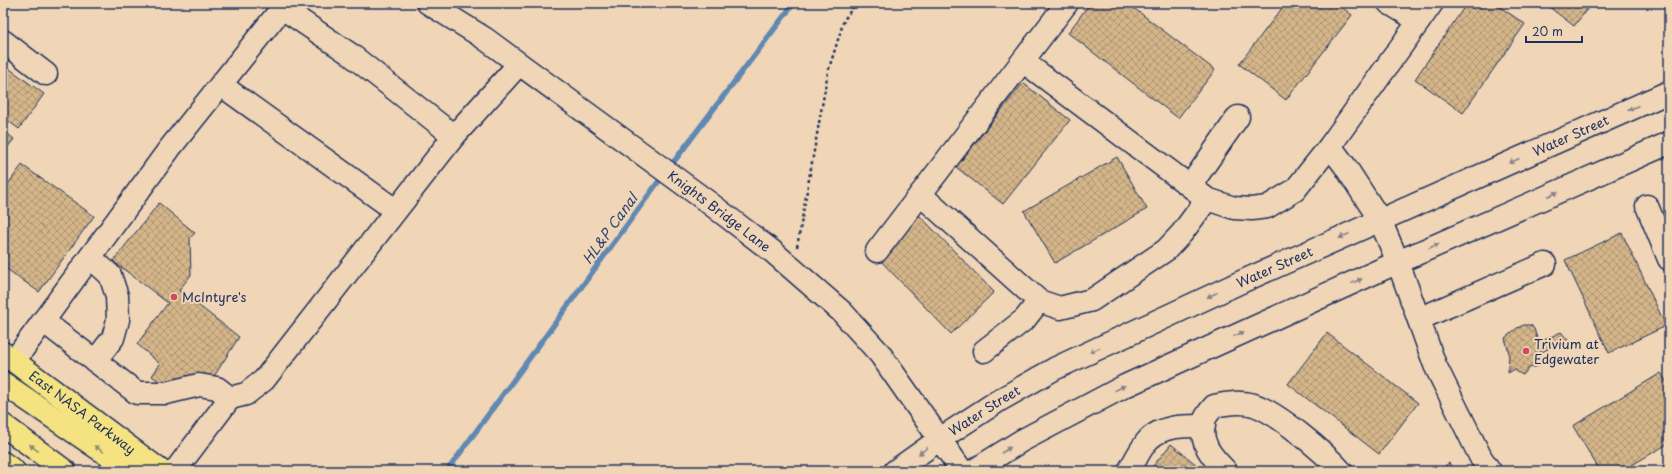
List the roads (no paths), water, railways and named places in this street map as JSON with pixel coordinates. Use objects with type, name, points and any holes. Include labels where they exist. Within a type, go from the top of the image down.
[{"type":"main road","name":"East NASA Parkway","points":[[8,357],[161,471]]},
{"type":"main road","points":[[3,383],[132,471]]},
{"type":"main road","points":[[3,425],[65,471]]},
{"type":"main road","points":[[3,463],[14,471]]},
{"type":"street","name":"Knights Bridge Lane","points":[[428,3],[484,38],[708,202],[793,269],[842,312],[880,354],[962,471]]},
{"type":"street","points":[[877,251],[1024,62],[1067,3]]},
{"type":"street","points":[[1389,3],[1419,21]]},
{"type":"street","points":[[1024,62],[1198,193],[1234,208],[1252,209],[1267,207],[1295,190],[1330,146],[1432,3]]},
{"type":"street","points":[[8,357],[43,321],[170,148],[221,85],[278,6],[350,54],[454,136]]},
{"type":"street","points":[[3,41],[46,74]]},
{"type":"street","points":[[175,471],[230,398],[246,394],[264,380],[454,136],[519,64]]},
{"type":"street","points":[[221,85],[395,210]]},
{"type":"street","name":"Water Street","points":[[895,471],[940,439],[998,402],[1056,368],[1240,282],[1669,92]]},
{"type":"street","points":[[921,195],[1039,301],[1060,308],[1092,300],[1166,250],[1182,232],[1198,193],[1238,117]]},
{"type":"street","points":[[973,471],[1020,440],[1125,386],[1398,262],[1669,143]]},
{"type":"street","points":[[1330,146],[1380,220],[1398,262],[1435,365],[1448,394],[1481,458],[1490,471]]},
{"type":"street","points":[[1647,206],[1669,259]]},
{"type":"street","points":[[90,257],[110,275],[118,296],[118,320],[113,338],[95,361]]},
{"type":"street","points":[[1419,319],[1545,264]]},
{"type":"street","points":[[984,351],[1025,319],[1039,301]]},
{"type":"street","points":[[43,321],[137,393],[166,393],[199,385],[218,388],[230,398]]},
{"type":"street","points":[[1226,471],[1209,454],[1204,442],[1204,421],[1214,406],[1240,402],[1255,405],[1288,426],[1328,457],[1341,471]]},
{"type":"street","points":[[1128,471],[1149,439],[1160,432],[1173,427],[1204,426]]},
{"type":"waterway","name":"HL&P Canal","points":[[669,168],[794,3]]},
{"type":"waterway","name":"HL&P Canal","points":[[447,471],[664,174]]},
{"type":"place","name":"McIntyre's","points":[[174,297]]},
{"type":"place","name":"Trivium at Edgewater","points":[[1526,351]]}]
